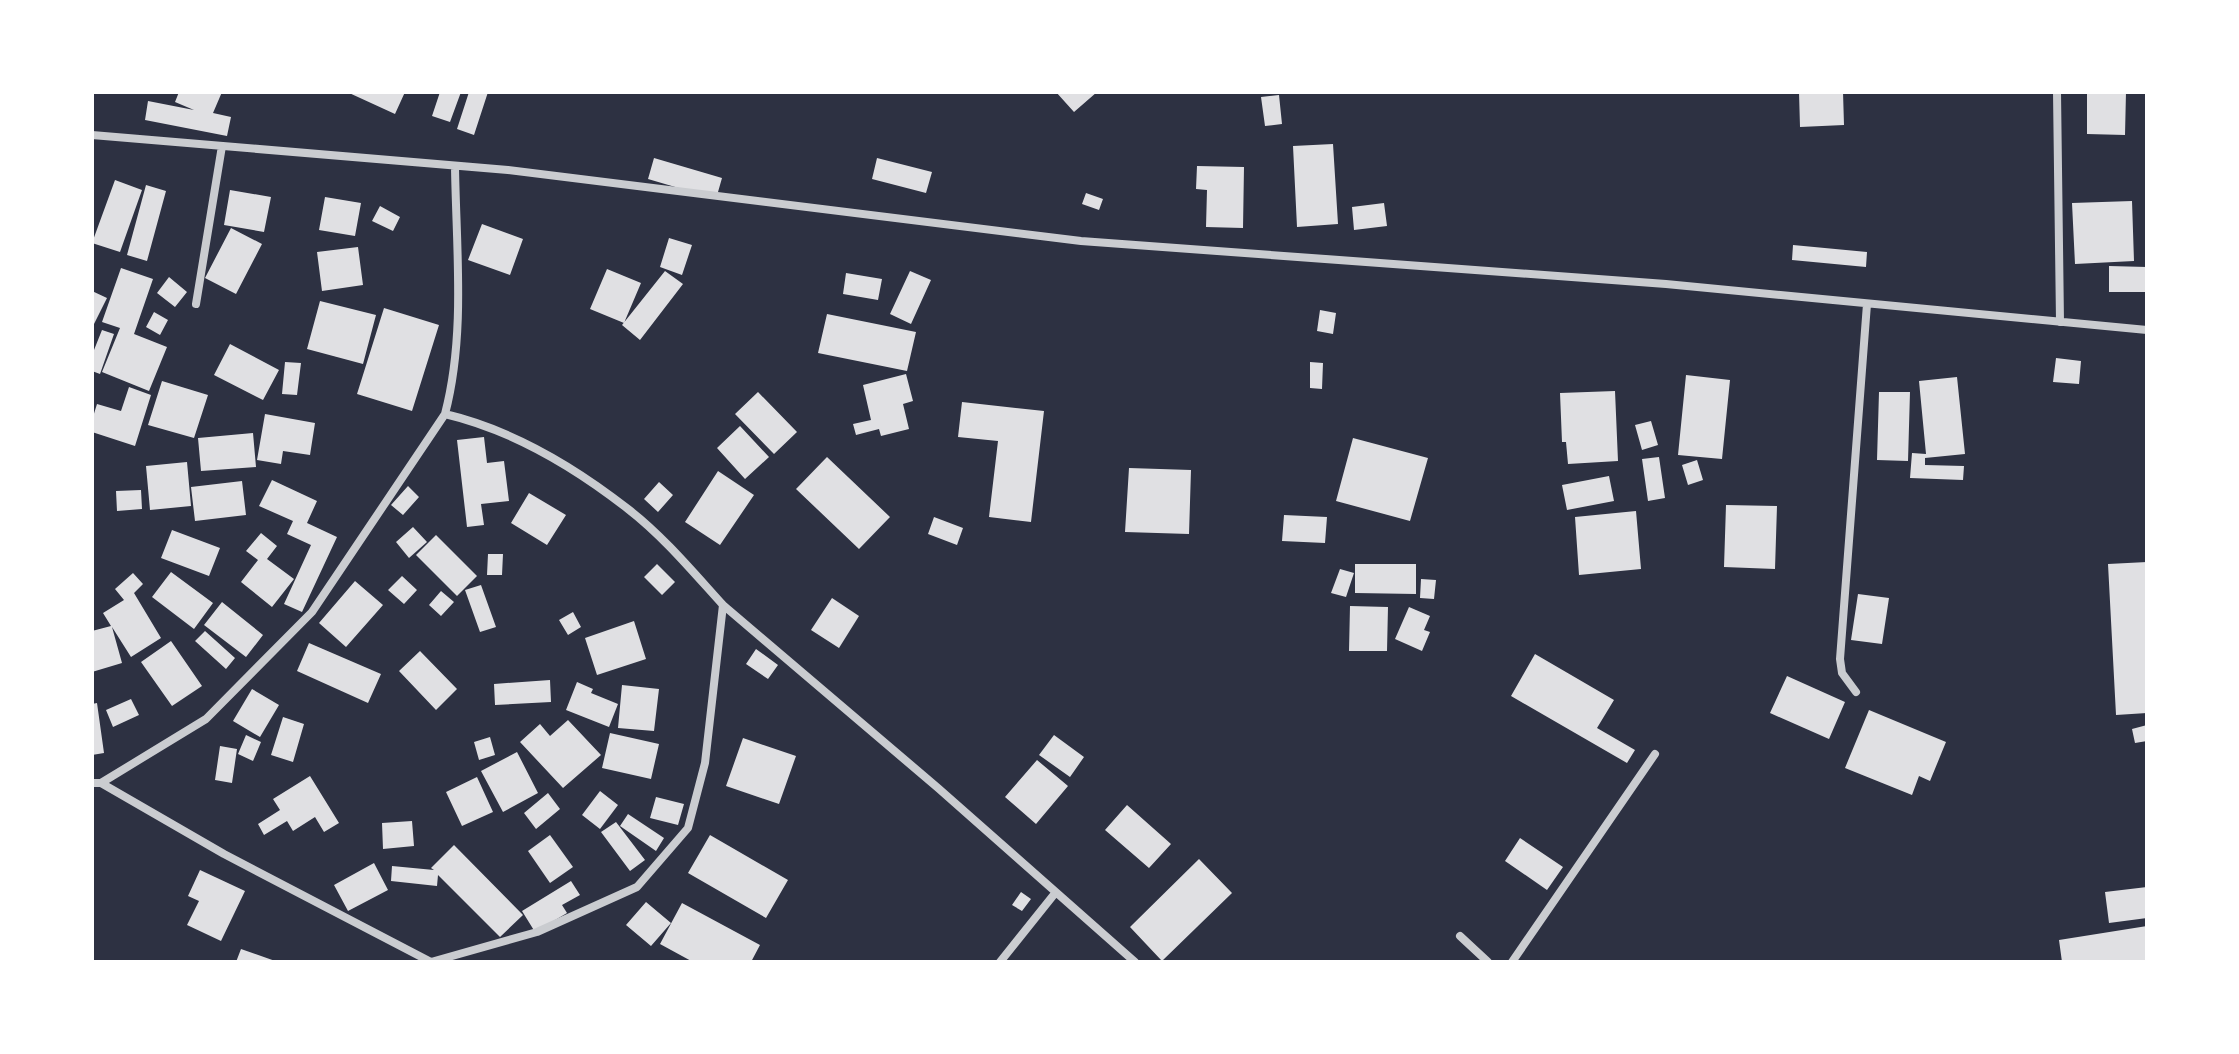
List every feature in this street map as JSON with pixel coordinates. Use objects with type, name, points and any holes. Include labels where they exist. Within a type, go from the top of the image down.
[{"type":"street","points":[[2057,92],[2060,322]]},
{"type":"street","points":[[92,135],[455,166],[1081,241],[1666,284],[2147,330]]},
{"type":"street","points":[[196,304],[222,146]]},
{"type":"street","points":[[96,783],[206,719],[312,612],[445,414],[454,378],[457,324],[455,166]]},
{"type":"street","points":[[1856,692],[1842,673],[1840,659],[1867,304]]},
{"type":"street","points":[[445,414],[480,422],[537,447],[629,509],[681,558],[723,605],[1135,962]]},
{"type":"street","points":[[96,783],[431,962],[537,932],[637,887],[688,828],[705,763],[723,605]]},
{"type":"street","points":[[1512,962],[1655,754]]},
{"type":"street","points":[[1000,962],[1056,892]]},
{"type":"street","points":[[1460,936],[1488,962]]},
{"type":"building","points":[[179,92],[222,92],[213,113],[231,117],[227,136],[145,120],[148,101],[194,110],[175,102]]},
{"type":"building","points":[[347,92],[405,92],[395,114]]},
{"type":"building","points":[[440,92],[461,92],[450,122],[432,116]]},
{"type":"building","points":[[469,92],[488,92],[474,135],[457,129]]},
{"type":"building","points":[[1056,92],[1097,92],[1074,112]]},
{"type":"building","points":[[1799,92],[1843,92],[1844,125],[1800,127]]},
{"type":"building","points":[[2087,92],[2126,92],[2125,135],[2087,134]]},
{"type":"building","points":[[1279,95],[1282,124],[1265,126],[1261,97]]},
{"type":"building","points":[[1333,144],[1338,224],[1297,227],[1293,146]]},
{"type":"building","points":[[654,158],[722,178],[716,199],[648,179]]},
{"type":"building","points":[[877,158],[932,172],[926,193],[872,179]]},
{"type":"building","points":[[1197,166],[1244,167],[1243,228],[1206,227],[1207,190],[1196,189]]},
{"type":"building","points":[[115,180],[142,190],[120,252],[92,243]]},
{"type":"building","points":[[146,185],[166,191],[147,261],[127,255]]},
{"type":"building","points":[[230,190],[271,197],[264,232],[224,225]]},
{"type":"building","points":[[1086,193],[1103,199],[1099,210],[1082,204]]},
{"type":"building","points":[[325,197],[361,203],[355,236],[319,230]]},
{"type":"building","points":[[2132,201],[2134,261],[2075,264],[2072,203]]},
{"type":"building","points":[[1384,203],[1387,226],[1354,230],[1352,207]]},
{"type":"building","points":[[380,206],[400,217],[393,231],[372,221]]},
{"type":"building","points":[[482,224],[523,239],[510,275],[468,260]]},
{"type":"building","points":[[231,228],[262,244],[236,294],[205,278]]},
{"type":"building","points":[[669,238],[692,245],[682,275],[660,267]]},
{"type":"building","points":[[1793,245],[1867,252],[1866,267],[1792,260]]},
{"type":"building","points":[[358,247],[363,285],[322,291],[317,252]]},
{"type":"building","points":[[2109,266],[2147,267],[2147,292],[2109,292]]},
{"type":"building","points":[[121,268],[153,279],[134,334],[167,347],[149,391],[102,372],[120,328],[102,322]]},
{"type":"building","points":[[607,269],[641,283],[624,323],[590,309]]},
{"type":"building","points":[[665,271],[683,284],[640,340],[622,325]]},
{"type":"building","points":[[910,271],[931,280],[911,324],[890,314]]},
{"type":"building","points":[[846,273],[882,279],[878,300],[843,294]]},
{"type":"building","points":[[169,277],[187,292],[175,307],[157,293]]},
{"type":"building","points":[[92,291],[107,298],[92,328]]},
{"type":"building","points":[[320,301],[376,315],[363,364],[307,349]]},
{"type":"building","points":[[384,308],[439,325],[412,411],[357,394]]},
{"type":"building","points":[[1320,310],[1336,313],[1333,334],[1317,331]]},
{"type":"building","points":[[154,312],[168,320],[160,335],[146,327]]},
{"type":"building","points":[[827,314],[916,332],[907,371],[818,353]]},
{"type":"building","points":[[102,330],[114,334],[100,374],[92,371],[92,355]]},
{"type":"building","points":[[230,344],[279,370],[263,400],[214,375]]},
{"type":"building","points":[[2056,358],[2081,361],[2079,384],[2053,382]]},
{"type":"building","points":[[285,362],[301,363],[297,395],[282,394]]},
{"type":"building","points":[[1310,362],[1323,363],[1322,389],[1310,388]]},
{"type":"building","points":[[906,374],[913,401],[903,404],[909,429],[881,436],[879,429],[856,435],[853,424],[871,420],[863,385]]},
{"type":"building","points":[[1686,375],[1730,380],[1722,459],[1678,455]]},
{"type":"building","points":[[1957,377],[1965,454],[1925,458],[1925,465],[1964,466],[1963,480],[1910,478],[1912,453],[1926,454],[1919,381]]},
{"type":"building","points":[[162,381],[208,395],[194,438],[148,425]]},
{"type":"building","points":[[129,387],[151,395],[135,446],[92,432],[97,404],[121,411]]},
{"type":"building","points":[[1615,391],[1618,461],[1568,464],[1566,442],[1562,442],[1560,393]]},
{"type":"building","points":[[758,392],[797,432],[774,454],[735,414]]},
{"type":"building","points":[[1879,392],[1910,392],[1908,461],[1877,460]]},
{"type":"building","points":[[962,402],[1044,411],[1031,522],[989,517],[998,441],[958,437]]},
{"type":"building","points":[[265,414],[315,423],[310,455],[283,451],[281,464],[257,460]]},
{"type":"building","points":[[1651,421],[1658,445],[1642,450],[1635,425]]},
{"type":"building","points":[[740,426],[769,457],[745,479],[717,448]]},
{"type":"building","points":[[253,433],[256,467],[201,471],[198,438]]},
{"type":"building","points":[[484,437],[487,463],[504,461],[509,501],[481,504],[484,525],[467,527],[457,440]]},
{"type":"building","points":[[1353,438],[1428,458],[1410,521],[1336,501]]},
{"type":"building","points":[[827,457],[890,517],[859,549],[796,489]]},
{"type":"building","points":[[1659,457],[1665,498],[1648,501],[1642,459]]},
{"type":"building","points":[[1697,460],[1703,480],[1688,485],[1682,465]]},
{"type":"building","points":[[187,462],[191,506],[150,510],[146,466]]},
{"type":"building","points":[[1129,468],[1191,470],[1189,534],[1125,532]]},
{"type":"building","points":[[718,471],[754,495],[720,545],[685,522]]},
{"type":"building","points":[[1609,476],[1614,501],[1567,510],[1562,485]]},
{"type":"building","points":[[272,480],[317,501],[307,523],[337,537],[302,612],[284,604],[311,545],[287,534],[293,521],[259,506]]},
{"type":"building","points":[[242,481],[246,515],[195,521],[191,487]]},
{"type":"building","points":[[659,482],[673,495],[658,512],[644,499]]},
{"type":"building","points":[[408,486],[419,497],[403,515],[391,505]]},
{"type":"building","points":[[141,490],[142,509],[117,511],[116,491]]},
{"type":"building","points":[[529,493],[566,515],[547,545],[511,523]]},
{"type":"building","points":[[1726,505],[1777,506],[1775,569],[1724,567]]},
{"type":"building","points":[[1636,511],[1641,569],[1579,575],[1575,517]]},
{"type":"building","points":[[1284,515],[1327,517],[1325,543],[1282,541]]},
{"type":"building","points":[[934,517],[963,528],[957,545],[928,534]]},
{"type":"building","points":[[413,527],[427,542],[409,558],[396,542]]},
{"type":"building","points":[[172,530],[220,548],[209,576],[161,558]]},
{"type":"building","points":[[261,533],[277,546],[267,559],[294,579],[272,607],[241,582],[258,560],[246,551]]},
{"type":"building","points":[[436,535],[477,576],[457,596],[416,555]]},
{"type":"building","points":[[488,554],[503,554],[502,575],[487,575]]},
{"type":"building","points":[[2147,562],[2147,713],[2116,715],[2108,564]]},
{"type":"building","points":[[657,564],[675,582],[662,595],[644,577]]},
{"type":"building","points":[[1355,564],[1416,564],[1416,594],[1355,593]]},
{"type":"building","points":[[1340,569],[1354,573],[1346,597],[1331,593]]},
{"type":"building","points":[[171,572],[213,603],[194,629],[152,597]]},
{"type":"building","points":[[133,573],[143,584],[134,593],[161,638],[131,657],[112,627],[122,663],[92,672],[92,631],[111,626],[103,613],[124,600],[115,589]]},
{"type":"building","points":[[402,576],[417,590],[404,604],[388,590]]},
{"type":"building","points":[[1421,579],[1436,580],[1434,599],[1420,598]]},
{"type":"building","points":[[355,581],[383,605],[346,647],[319,623]]},
{"type":"building","points":[[481,585],[496,627],[480,632],[465,590]]},
{"type":"building","points":[[441,591],[454,602],[441,616],[429,605]]},
{"type":"building","points":[[1858,594],[1889,598],[1882,644],[1851,640]]},
{"type":"building","points":[[832,598],[859,616],[839,648],[811,630]]},
{"type":"building","points":[[222,602],[263,635],[246,657],[204,625]]},
{"type":"building","points":[[1350,606],[1388,607],[1387,651],[1349,651]]},
{"type":"building","points":[[1409,607],[1430,616],[1424,630],[1430,632],[1422,651],[1395,639]]},
{"type":"building","points":[[573,612],[581,627],[568,635],[559,620]]},
{"type":"building","points":[[634,621],[646,659],[597,675],[585,638]]},
{"type":"building","points":[[205,631],[235,658],[226,669],[195,641]]},
{"type":"building","points":[[171,641],[202,686],[172,706],[141,662]]},
{"type":"building","points":[[309,643],[381,674],[368,703],[297,671]]},
{"type":"building","points":[[756,649],[778,665],[768,679],[746,664]]},
{"type":"building","points":[[420,651],[457,689],[436,710],[399,671]]},
{"type":"building","points":[[1535,654],[1614,700],[1597,728],[1635,750],[1627,763],[1511,696]]},
{"type":"building","points":[[1787,676],[1845,702],[1829,739],[1770,713]]},
{"type":"building","points":[[550,680],[551,702],[495,705],[494,684]]},
{"type":"building","points":[[577,682],[593,689],[591,693],[618,704],[609,727],[566,710]]},
{"type":"building","points":[[622,685],[659,689],[654,731],[618,728]]},
{"type":"building","points":[[252,689],[279,705],[260,737],[233,721]]},
{"type":"building","points":[[131,699],[139,715],[113,727],[106,710]]},
{"type":"building","points":[[97,703],[104,753],[92,755],[92,704]]},
{"type":"building","points":[[1869,710],[1946,742],[1930,781],[1919,776],[1912,795],[1845,768]]},
{"type":"building","points":[[283,717],[304,724],[293,762],[271,755]]},
{"type":"building","points":[[568,720],[601,755],[563,788],[520,742],[540,724],[550,736]]},
{"type":"building","points":[[2147,725],[2147,741],[2135,743],[2132,729]]},
{"type":"building","points":[[610,733],[659,744],[651,779],[602,768]]},
{"type":"building","points":[[246,735],[261,742],[253,761],[238,754]]},
{"type":"building","points":[[1054,735],[1084,757],[1070,777],[1039,755]]},
{"type":"building","points":[[490,737],[495,755],[479,760],[474,742]]},
{"type":"building","points":[[743,738],[796,756],[779,804],[726,786]]},
{"type":"building","points":[[220,746],[237,749],[232,783],[215,780]]},
{"type":"building","points":[[517,752],[538,793],[503,812],[481,771]]},
{"type":"building","points":[[1037,760],[1068,786],[1036,824],[1005,797]]},
{"type":"building","points":[[310,776],[339,823],[324,832],[315,817],[293,831],[287,821],[264,835],[258,824],[280,810],[273,799]]},
{"type":"building","points":[[477,777],[493,812],[462,826],[446,792]]},
{"type":"building","points":[[600,791],[618,805],[600,829],[582,815]]},
{"type":"building","points":[[548,793],[560,809],[536,829],[524,813]]},
{"type":"building","points":[[656,797],[684,804],[678,825],[650,818]]},
{"type":"building","points":[[1127,805],[1171,844],[1149,868],[1105,830]]},
{"type":"building","points":[[628,814],[664,838],[656,851],[620,826]]},
{"type":"building","points":[[412,821],[414,846],[383,849],[382,823]]},
{"type":"building","points":[[616,822],[645,860],[630,871],[601,832]]},
{"type":"building","points":[[550,835],[573,867],[550,883],[528,851]]},
{"type":"building","points":[[710,835],[788,880],[766,918],[688,873]]},
{"type":"building","points":[[1520,838],[1563,867],[1547,890],[1505,861]]},
{"type":"building","points":[[454,845],[523,915],[500,937],[438,875],[437,886],[391,881],[392,866],[434,870],[431,868]]},
{"type":"building","points":[[1199,859],[1232,893],[1162,961],[1130,927]]},
{"type":"building","points":[[374,863],[388,890],[348,911],[334,885]]},
{"type":"building","points":[[200,870],[245,891],[221,941],[187,925],[199,901],[188,896]]},
{"type":"building","points":[[571,881],[580,895],[562,905],[567,913],[535,932],[522,911]]},
{"type":"building","points":[[2147,887],[2147,918],[2109,923],[2105,892]]},
{"type":"building","points":[[1021,892],[1031,899],[1022,911],[1012,905]]},
{"type":"building","points":[[646,902],[671,923],[651,946],[626,925]]},
{"type":"building","points":[[682,903],[760,945],[751,962],[693,962],[660,944]]},
{"type":"building","points":[[2147,926],[2147,960],[2062,962],[2059,940]]},
{"type":"building","points":[[241,949],[278,962],[236,962]]}]
